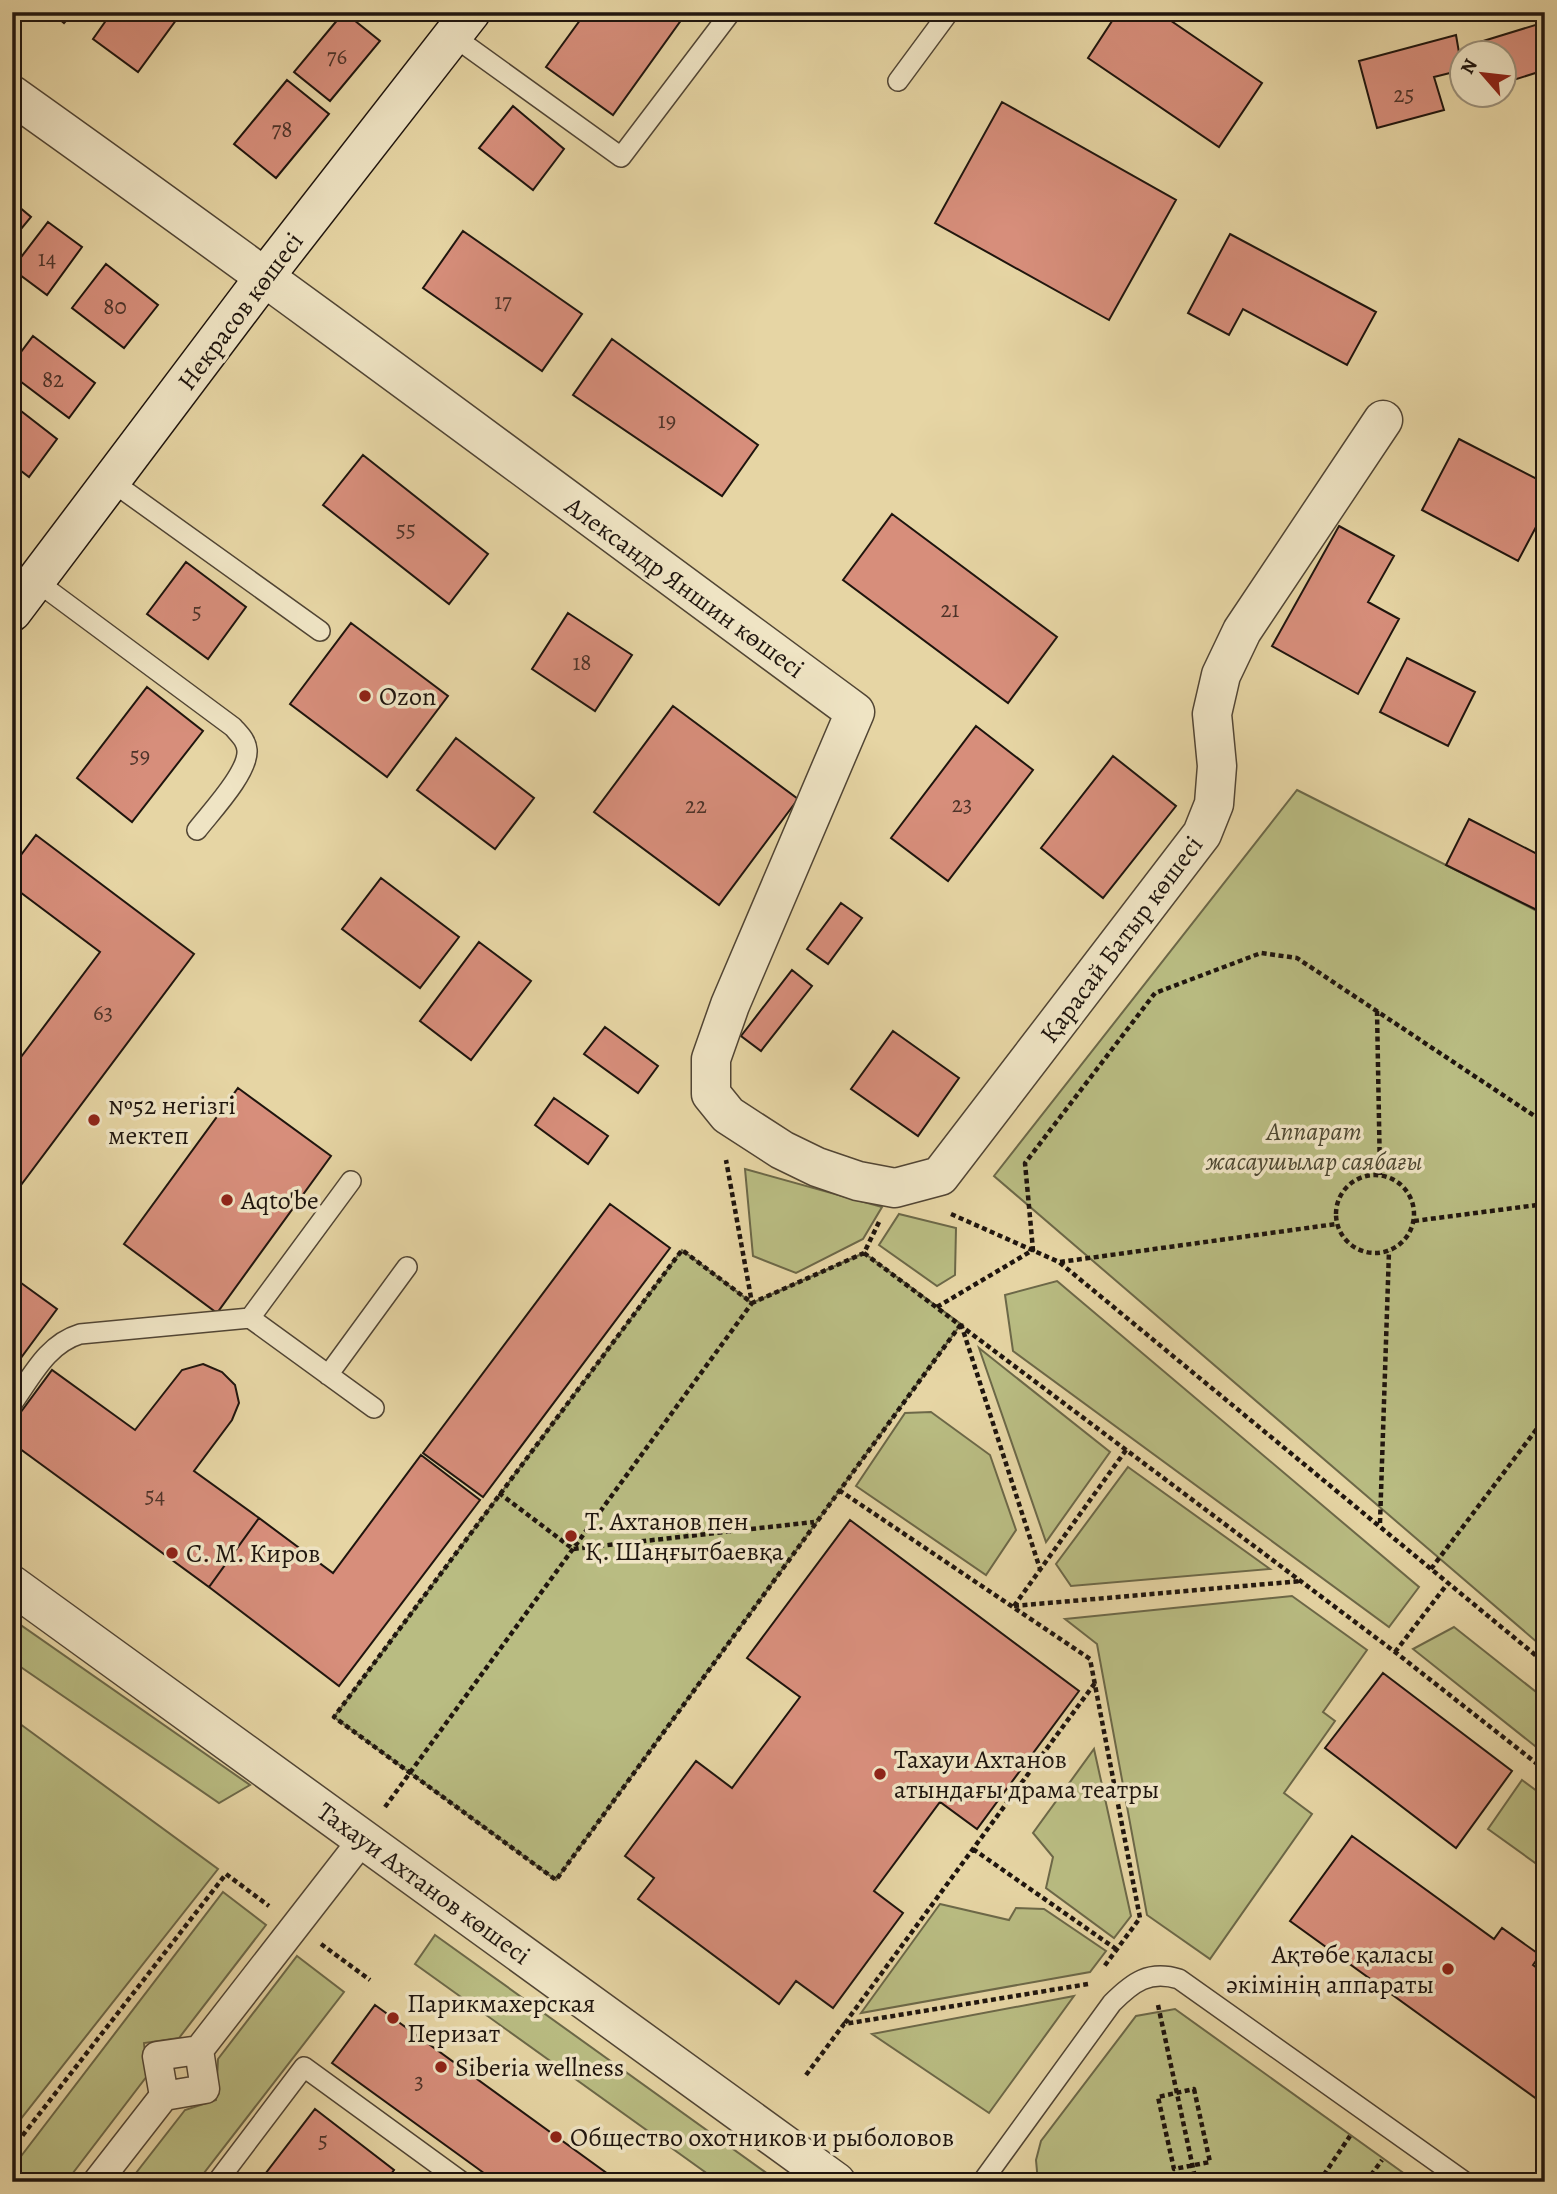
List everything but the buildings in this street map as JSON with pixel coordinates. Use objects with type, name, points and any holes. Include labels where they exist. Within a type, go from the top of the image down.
[{"type":"street","name":"Некрасов көшесі","points":[[12,612],[266,275],[462,24]]},
{"type":"street","name":"Александр Яншин көшесі","points":[[12,95],[266,275],[683,588],[855,712],[730,1005],[711,1059],[711,1094],[728,1115],[782,1150],[817,1167],[858,1181],[895,1188]]},
{"type":"street","name":"Қарасай Батыр көшесі","points":[[895,1188],[940,1176],[1202,834],[1214,804],[1217,766],[1212,714],[1221,675],[1242,631],[1382,420]]},
{"type":"street","name":"Тахауи Ахтанов көшесі","points":[[12,1585],[836,2182]]},
{"type":"street","points":[[164,2096],[157,2056],[199,2050],[363,1839]]},
{"type":"street","points":[[97,2182],[164,2096],[205,2089],[199,2050]]},
{"type":"lane","points":[[462,24],[621,157],[731,12]]},
{"type":"lane","points":[[898,81],[948,12]]},
{"type":"lane","points":[[111,481],[320,631]]},
{"type":"lane","points":[[36,581],[233,727],[244,739],[248,753],[239,775],[197,830]]},
{"type":"lane","points":[[250,1318],[351,1181]]},
{"type":"lane","points":[[328,1375],[407,1267]]},
{"type":"lane","points":[[12,1404],[50,1351],[63,1339],[80,1334],[250,1318],[374,1408]]},
{"type":"lane","points":[[982,2182],[1112,2003],[1129,1986],[1146,1976],[1163,1974],[1179,1979],[1465,2182]]},
{"type":"lane","points":[[217,2182],[304,2067],[460,2181]]},
{"type":"path","points":[[1033,1251],[1025,1163],[1155,993],[1261,953],[1297,958],[1545,1123]]},
{"type":"path","points":[[1377,1011],[1380,1175]]},
{"type":"path","points":[[728,1115],[722,1141],[752,1303]]},
{"type":"path","points":[[1380,1175],[1403,1186],[1414,1208],[1414,1221],[1410,1234],[1389,1251],[1363,1252],[1342,1236],[1336,1224],[1338,1198],[1355,1180],[1380,1175]]},
{"type":"path","points":[[410,1773],[752,1303],[864,1253],[895,1188],[1059,1262],[1380,1524],[1545,1663]]},
{"type":"path","points":[[1414,1221],[1545,1204]]},
{"type":"path","points":[[1059,1262],[1336,1224]]},
{"type":"path","points":[[752,1303],[682,1250],[334,1717],[556,1880],[961,1324]]},
{"type":"path","points":[[937,1307],[1033,1251]]},
{"type":"path","points":[[1380,1524],[1389,1251]]},
{"type":"path","points":[[864,1253],[1395,1652],[1545,1770]]},
{"type":"path","points":[[961,1324],[1040,1569]]},
{"type":"path","points":[[1431,1569],[1545,1419]]},
{"type":"path","points":[[1013,1606],[1126,1450]]},
{"type":"path","points":[[839,1490],[1090,1659],[1140,1918],[1091,1984],[844,2024]]},
{"type":"path","points":[[499,1493],[573,1549],[815,1522]]},
{"type":"path","points":[[1013,1606],[1301,1581]]},
{"type":"path","points":[[1395,1652],[1448,1583]]},
{"type":"path","points":[[806,2075],[1095,1683]]},
{"type":"path","points":[[973,1849],[1116,1949]]},
{"type":"path","points":[[12,2149],[226,1874],[370,1980]]},
{"type":"path","points":[[1146,1976],[1160,2011],[1196,2182]]},
{"type":"path","points":[[1194,2089],[1210,2162],[1174,2169],[1158,2097],[1177,2093],[1194,2089]]},
{"type":"path","points":[[1319,2182],[1367,2112]]},
{"type":"green space","name":"Аппарат жасаушылар саябағы","points":[[1297,790],[1545,915],[1545,1649],[994,1176]]},
{"type":"green space","points":[[745,1169],[882,1207],[863,1239],[796,1273],[753,1256]]},
{"type":"green space","points":[[899,1214],[956,1228],[955,1275],[937,1286],[879,1245]]},
{"type":"green space","points":[[682,1250],[752,1303],[864,1253],[961,1324],[556,1880],[334,1717]]},
{"type":"green space","points":[[1057,1281],[1419,1587],[1389,1627],[1013,1351],[1005,1295]]},
{"type":"green space","points":[[979,1348],[1110,1452],[1046,1542]]},
{"type":"green space","points":[[931,1412],[990,1455],[1016,1530],[986,1575],[856,1486],[905,1413]]},
{"type":"green space","points":[[1128,1467],[1270,1569],[1071,1586],[1056,1564]]},
{"type":"green space","points":[[1292,1596],[1367,1650],[1323,1712],[1335,1721],[1284,1793],[1312,1814],[1210,1959],[1147,1915],[1097,1644],[1065,1619]]},
{"type":"green space","points":[[12,1619],[250,1785],[219,1803],[12,1661]]},
{"type":"green space","points":[[1454,1627],[1545,1699],[1545,1754],[1413,1649]]},
{"type":"green space","points":[[12,1718],[218,1869],[12,2130]]},
{"type":"green space","points":[[1094,1749],[1131,1916],[1114,1938],[1046,1888],[1053,1857],[1033,1833]]},
{"type":"green space","points":[[1522,1780],[1545,1797],[1545,1870],[1488,1829]]},
{"type":"green space","points":[[223,1892],[266,1925],[179,2038],[144,2043],[147,2076],[66,2182],[12,2182],[12,2168]]},
{"type":"green space","points":[[940,1904],[1009,1920],[1016,1908],[1044,1909],[1106,1951],[1090,1972],[861,2013]]},
{"type":"green space","points":[[435,1935],[779,2182],[719,2182],[415,1964]]},
{"type":"green space","points":[[297,1956],[344,1992],[197,2182],[129,2182],[185,2110],[216,2100],[218,2059]]},
{"type":"green space","points":[[1074,1996],[989,2113],[872,2034]]},
{"type":"green space","points":[[1175,2009],[1416,2182],[1038,2182],[1036,2160],[1041,2141],[1136,2016]]},
{"type":"place","name":"Ozon","points":[[365,696]]},
{"type":"place","name":"№52 негізгі мектеп","points":[[94,1120]]},
{"type":"place","name":"Aqto'be","points":[[227,1200]]},
{"type":"place","name":"Т. Ахтанов пен Қ. Шаңғытбаевқа","points":[[571,1536]]},
{"type":"place","name":"С. М. Киров","points":[[172,1553]]},
{"type":"place","name":"Тахауи Ахтанов атындағы драма театры","points":[[880,1774]]},
{"type":"place","name":"Ақтөбе қаласы әкімінің аппараты","points":[[1448,1969]]},
{"type":"place","name":"Парикмахерская Перизат","points":[[393,2018]]},
{"type":"place","name":"Siberia wellness","points":[[441,2067]]},
{"type":"place","name":"Общество охотников и рыболовов","points":[[556,2137]]}]
